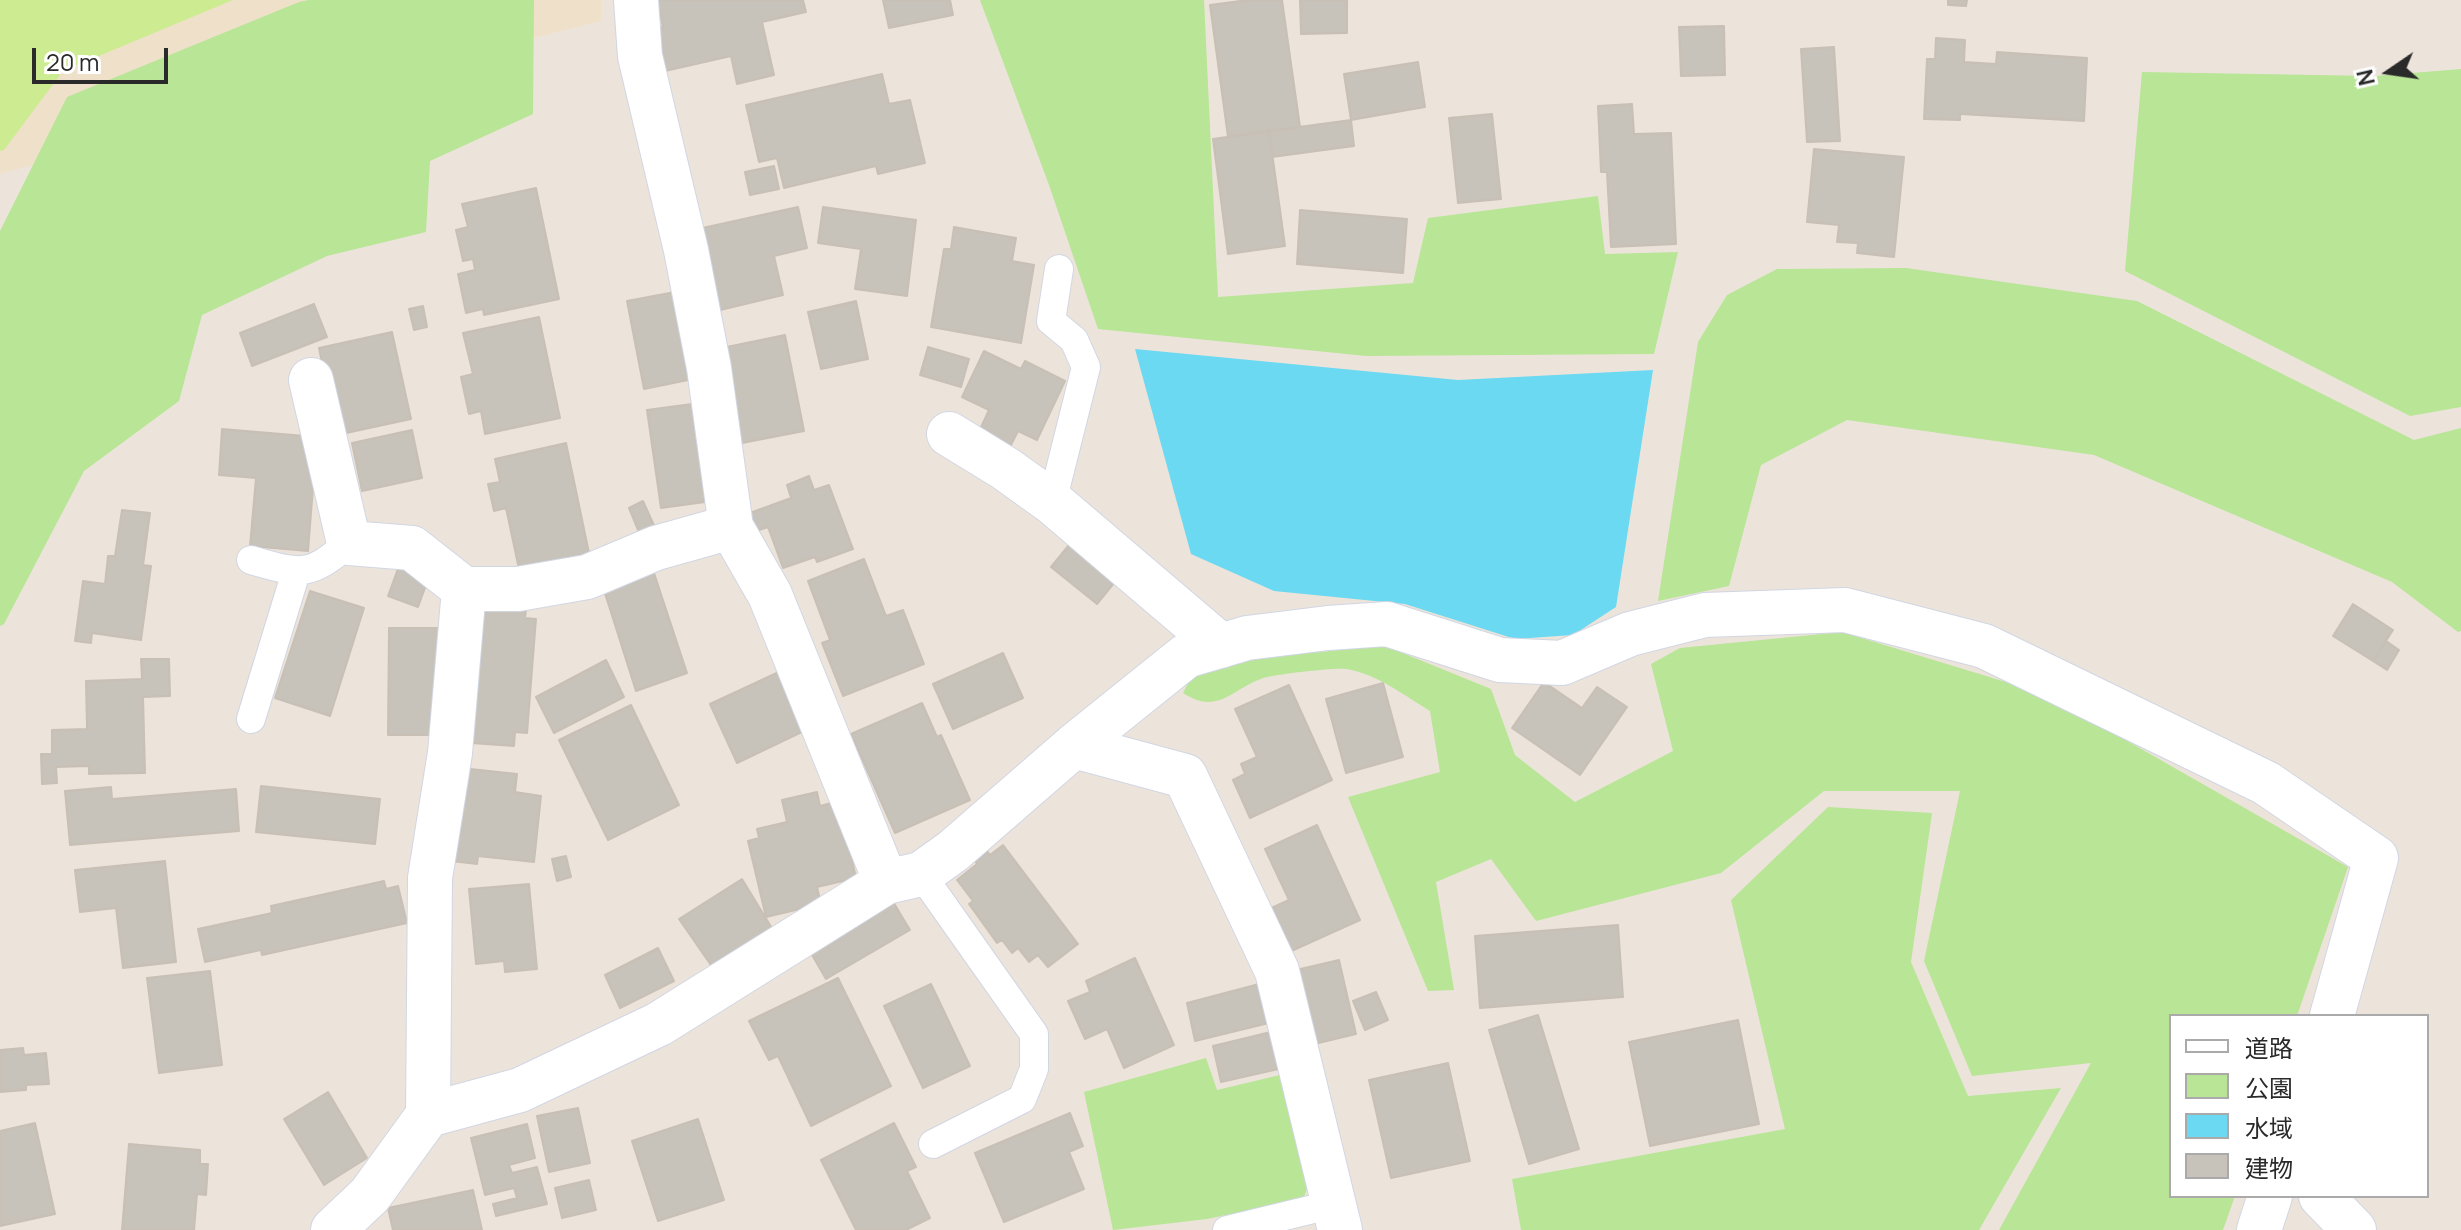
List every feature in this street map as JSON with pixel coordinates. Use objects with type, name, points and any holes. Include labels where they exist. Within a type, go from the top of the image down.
[{"type":"street","points":[[636,0],[640,56],[686,250],[709,368],[731,527],[770,595],[904,878]]},
{"type":"street","points":[[311,380],[349,543],[412,548],[464,589],[518,589],[587,577],[656,548],[731,527]]},
{"type":"street","points":[[949,434],[1052,502],[1221,646]]},
{"type":"street","points":[[333,1230],[370,1195],[428,1115],[430,878],[450,753],[464,589]]},
{"type":"street","points":[[428,1115],[520,1090],[659,1024],[953,851],[1074,746],[1186,656],[1247,638],[1387,624],[1500,660],[1562,663],[1630,634],[1705,615],[1845,610],[1928,634],[1984,646],[2266,783],[2376,858],[2333,1014]]},
{"type":"street","points":[[1074,746],[1185,776],[1277,971],[1337,1217]]},
{"type":"street","points":[[2259,1230],[2269,1198]]},
{"type":"street","points":[[2323,1198],[2354,1230]]},
{"type":"lane","points":[[1052,502],[1086,367],[1074,340],[1051,321],[1059,269]]},
{"type":"lane","points":[[251,560],[296,572],[327,562],[349,543]]},
{"type":"lane","points":[[251,719],[296,572]]},
{"type":"lane","points":[[904,878],[1034,1034],[1034,1069],[1022,1099],[933,1144]]},
{"type":"lane","points":[[1242,1229],[1337,1217]]},
{"type":"shaded area","points":[[0,0],[601,0],[601,21],[2,173],[0,176]]},
{"type":"green space","points":[[0,0],[233,0],[63,71],[4,150],[0,151]]},
{"type":"green space","points":[[309,0],[534,0],[533,114],[430,161],[426,232],[327,256],[202,315],[179,401],[84,471],[4,624],[0,626],[0,231],[67,97]]},
{"type":"green space","points":[[980,0],[1204,0],[1218,297],[1413,283],[1428,218],[1598,196],[1605,254],[1678,252],[1654,354],[1366,356],[1098,329],[1049,185]]},
{"type":"green space","points":[[2461,69],[2461,407],[2410,416],[2125,271],[2142,72],[2375,76]]},
{"type":"green space","points":[[1906,268],[2137,301],[2414,440],[2461,428],[2461,631],[2458,632],[2392,582],[2094,455],[1847,420],[1761,465],[1729,586],[1658,601],[1698,342],[1727,295],[1777,269]]},
{"type":"green space","points":[[1842,632],[2045,694],[2348,867],[2298,1014],[2169,1014],[2169,1198],[2234,1198],[2223,1230],[1999,1230],[2091,1063],[1972,1076],[1924,961],[1960,791],[1824,791],[1721,873],[1536,921],[1491,859],[1436,882],[1454,990],[1428,991],[1348,797],[1440,772],[1430,711],[1380,681],[1347,669],[1267,677],[1217,701],[1196,700],[1183,693],[1189,681],[1207,666],[1258,654],[1322,652],[1383,645],[1491,689],[1515,755],[1575,802],[1673,751],[1651,664],[1680,648]]},
{"type":"green space","points":[[1828,807],[1932,813],[1911,962],[1968,1096],[2061,1088],[1979,1230],[1521,1230],[1512,1179],[1785,1129],[1731,900]]},
{"type":"green space","points":[[1206,1058],[1217,1090],[1284,1074],[1309,1184],[1303,1199],[1207,1219],[1113,1230],[1084,1092]]},
{"type":"water","points":[[1135,349],[1458,380],[1653,370],[1616,607],[1573,635],[1515,639],[1405,604],[1274,591],[1191,554]]},
{"type":"building","points":[[657,0],[803,0],[806,12],[762,22],[774,75],[737,84],[731,56],[665,71],[655,29],[663,27]]},
{"type":"building","points":[[883,0],[950,0],[953,15],[889,28]]},
{"type":"building","points":[[1282,0],[1300,127],[1228,137],[1210,5]]},
{"type":"building","points":[[1300,0],[1347,0],[1347,33],[1301,34]]},
{"type":"building","points":[[1948,0],[1967,0],[1966,6],[1948,5]]},
{"type":"building","points":[[1724,26],[1725,75],[1681,76],[1679,27]]},
{"type":"building","points":[[1936,38],[1965,40],[1964,62],[1996,64],[1997,52],[2087,58],[2084,121],[1960,114],[1960,120],[1924,119],[1927,59],[1935,59]]},
{"type":"building","points":[[1834,47],[1840,141],[1807,142],[1801,49]]},
{"type":"building","points":[[1418,62],[1425,107],[1351,120],[1344,74]]},
{"type":"building","points":[[882,74],[889,104],[910,100],[925,163],[878,174],[876,166],[784,188],[777,158],[759,162],[746,105]]},
{"type":"building","points":[[1632,104],[1634,134],[1671,133],[1676,244],[1611,247],[1607,172],[1601,172],[1598,106]]},
{"type":"building","points":[[1492,114],[1501,199],[1458,203],[1449,118]]},
{"type":"building","points":[[1351,120],[1354,146],[1272,157],[1269,131]]},
{"type":"building","points":[[1269,131],[1285,246],[1228,254],[1213,139]]},
{"type":"building","points":[[1814,149],[1904,157],[1894,257],[1857,253],[1858,243],[1837,242],[1839,225],[1807,222]]},
{"type":"building","points":[[774,166],[779,189],[750,195],[745,172]]},
{"type":"building","points":[[536,188],[559,299],[484,315],[483,309],[466,313],[458,274],[475,270],[473,259],[463,261],[456,230],[468,227],[462,204]]},
{"type":"building","points":[[798,207],[807,248],[774,256],[783,295],[716,311],[698,229]]},
{"type":"building","points":[[823,207],[916,220],[907,296],[855,289],[861,249],[818,243]]},
{"type":"building","points":[[1300,210],[1407,219],[1403,273],[1297,264]]},
{"type":"building","points":[[954,227],[1016,238],[1012,261],[1034,265],[1021,343],[931,327],[944,249],[951,249]]},
{"type":"building","points":[[675,292],[693,379],[644,389],[627,301]]},
{"type":"building","points":[[856,301],[868,359],[821,369],[808,312]]},
{"type":"building","points":[[314,304],[327,337],[252,366],[240,333]]},
{"type":"building","points":[[423,306],[427,327],[414,330],[409,309]]},
{"type":"building","points":[[539,317],[560,418],[485,434],[481,411],[469,414],[461,377],[473,374],[463,333]]},
{"type":"building","points":[[392,332],[411,419],[337,435],[319,348]]},
{"type":"building","points":[[785,335],[804,431],[742,443],[722,348]]},
{"type":"building","points":[[928,347],[969,359],[961,387],[920,375]]},
{"type":"building","points":[[984,351],[1021,369],[1025,361],[1065,381],[1037,440],[1018,431],[1008,451],[977,436],[989,410],[962,397]]},
{"type":"building","points":[[692,404],[705,502],[661,508],[647,410]]},
{"type":"building","points":[[222,429],[317,437],[308,551],[250,546],[256,478],[219,475]]},
{"type":"building","points":[[412,430],[422,478],[362,491],[352,443]]},
{"type":"building","points":[[566,443],[589,553],[519,569],[506,508],[494,511],[488,484],[500,482],[495,459]]},
{"type":"building","points":[[809,476],[814,490],[829,485],[853,549],[817,562],[815,557],[783,568],[768,527],[756,531],[750,513],[791,498],[787,485]]},
{"type":"building","points":[[643,501],[656,530],[641,537],[629,508]]},
{"type":"building","points":[[122,510],[150,513],[143,565],[151,566],[141,640],[92,633],[91,643],[75,641],[83,581],[105,584],[108,556],[115,556]]},
{"type":"building","points":[[1069,545],[1114,583],[1097,604],[1051,567]]},
{"type":"building","points":[[864,559],[886,616],[903,610],[924,664],[843,696],[822,643],[830,640],[808,581]]},
{"type":"building","points":[[399,566],[429,577],[418,607],[388,596]]},
{"type":"building","points":[[653,570],[687,673],[636,691],[603,587]]},
{"type":"building","points":[[310,591],[364,608],[330,716],[275,698]]},
{"type":"building","points":[[2353,604],[2393,630],[2373,661],[2333,636]]},
{"type":"building","points":[[482,605],[526,609],[525,618],[536,619],[527,733],[515,732],[514,746],[471,743]]},
{"type":"building","points":[[389,628],[439,628],[439,735],[388,735]]},
{"type":"building","points":[[2386,641],[2399,650],[2387,670],[2373,661]]},
{"type":"building","points":[[1003,653],[1023,698],[953,729],[933,684]]},
{"type":"building","points":[[141,659],[169,659],[170,696],[143,697],[145,773],[89,774],[89,766],[56,767],[57,783],[42,784],[41,754],[52,754],[52,730],[87,729],[86,681],[142,679]]},
{"type":"building","points":[[606,660],[624,697],[554,733],[536,697]]},
{"type":"building","points":[[781,671],[808,729],[737,763],[710,704]]},
{"type":"building","points":[[1544,682],[1582,708],[1597,687],[1627,707],[1580,775],[1512,728]]},
{"type":"building","points":[[1383,683],[1403,757],[1346,773],[1326,699]]},
{"type":"building","points":[[1289,685],[1332,780],[1250,818],[1233,780],[1245,774],[1241,764],[1257,757],[1235,709]]},
{"type":"building","points":[[922,703],[937,737],[941,735],[970,800],[895,833],[851,734]]},
{"type":"building","points":[[631,705],[679,805],[608,840],[559,740]]},
{"type":"building","points":[[461,768],[517,774],[515,792],[541,796],[534,862],[478,856],[477,864],[451,861]]},
{"type":"building","points":[[261,786],[380,799],[375,844],[256,832]]},
{"type":"building","points":[[111,787],[112,799],[236,789],[239,831],[70,845],[65,791]]},
{"type":"building","points":[[817,792],[820,806],[839,801],[856,878],[817,887],[821,904],[766,917],[748,841],[759,838],[757,829],[787,822],[782,800]]},
{"type":"building","points":[[1317,825],[1360,920],[1287,953],[1267,910],[1289,900],[1265,849]]},
{"type":"building","points":[[1003,845],[1078,944],[1048,967],[1038,955],[1029,962],[1018,948],[1012,953],[1002,940],[997,943],[969,904],[973,901],[957,880],[977,864],[972,856],[984,847],[990,855]]},
{"type":"building","points":[[566,856],[571,877],[557,881],[552,859]]},
{"type":"building","points":[[165,861],[176,962],[123,968],[116,908],[80,912],[75,870]]},
{"type":"building","points":[[742,879],[773,930],[715,971],[679,919]]},
{"type":"building","points":[[384,881],[386,889],[398,886],[407,923],[262,955],[261,950],[205,962],[198,929],[272,913],[271,906]]},
{"type":"building","points":[[529,884],[537,969],[505,972],[504,961],[476,964],[469,889]]},
{"type":"building","points":[[892,900],[910,930],[826,979],[808,948]]},
{"type":"building","points":[[1618,925],[1623,997],[1480,1008],[1475,936]]},
{"type":"building","points":[[658,948],[674,981],[620,1008],[605,975]]},
{"type":"building","points":[[1135,958],[1174,1045],[1124,1068],[1107,1029],[1085,1039],[1068,1001],[1090,992],[1086,981]]},
{"type":"building","points":[[1339,960],[1356,1034],[1310,1045],[1292,971]]},
{"type":"building","points":[[210,971],[222,1065],[159,1073],[147,978]]},
{"type":"building","points":[[838,978],[891,1086],[811,1126],[778,1056],[769,1060],[749,1021]]},
{"type":"building","points":[[1263,983],[1273,1022],[1195,1041],[1187,1003]]},
{"type":"building","points":[[931,984],[970,1066],[923,1088],[884,1006]]},
{"type":"building","points":[[1376,992],[1388,1020],[1365,1030],[1353,1001]]},
{"type":"building","points":[[1538,1015],[1579,1149],[1529,1164],[1489,1030]]},
{"type":"building","points":[[1738,1020],[1759,1124],[1650,1146],[1629,1042]]},
{"type":"building","points":[[1275,1031],[1283,1068],[1221,1082],[1213,1046]]},
{"type":"building","points":[[23,1048],[24,1055],[46,1053],[49,1084],[26,1085],[26,1090],[0,1092],[0,1050]]},
{"type":"building","points":[[1448,1063],[1470,1161],[1391,1178],[1369,1080]]},
{"type":"building","points":[[328,1092],[367,1158],[324,1185],[284,1119]]},
{"type":"building","points":[[578,1108],[590,1163],[549,1172],[537,1116]]},
{"type":"building","points":[[1070,1113],[1083,1146],[1069,1152],[1084,1189],[1004,1222],[975,1153]]},
{"type":"building","points":[[698,1119],[724,1200],[658,1221],[632,1141]]},
{"type":"building","points":[[35,1123],[55,1214],[0,1226],[0,1131]]},
{"type":"building","points":[[894,1123],[916,1167],[907,1171],[930,1218],[906,1230],[856,1230],[821,1160]]},
{"type":"building","points":[[527,1124],[535,1158],[509,1165],[512,1173],[537,1167],[547,1204],[496,1216],[493,1204],[517,1198],[514,1188],[485,1195],[471,1138]]},
{"type":"building","points":[[129,1144],[200,1150],[200,1164],[208,1164],[206,1195],[197,1194],[194,1230],[122,1230]]},
{"type":"building","points":[[589,1180],[596,1210],[562,1218],[555,1188]]},
{"type":"building","points":[[473,1190],[482,1230],[393,1230],[388,1208]]}]
